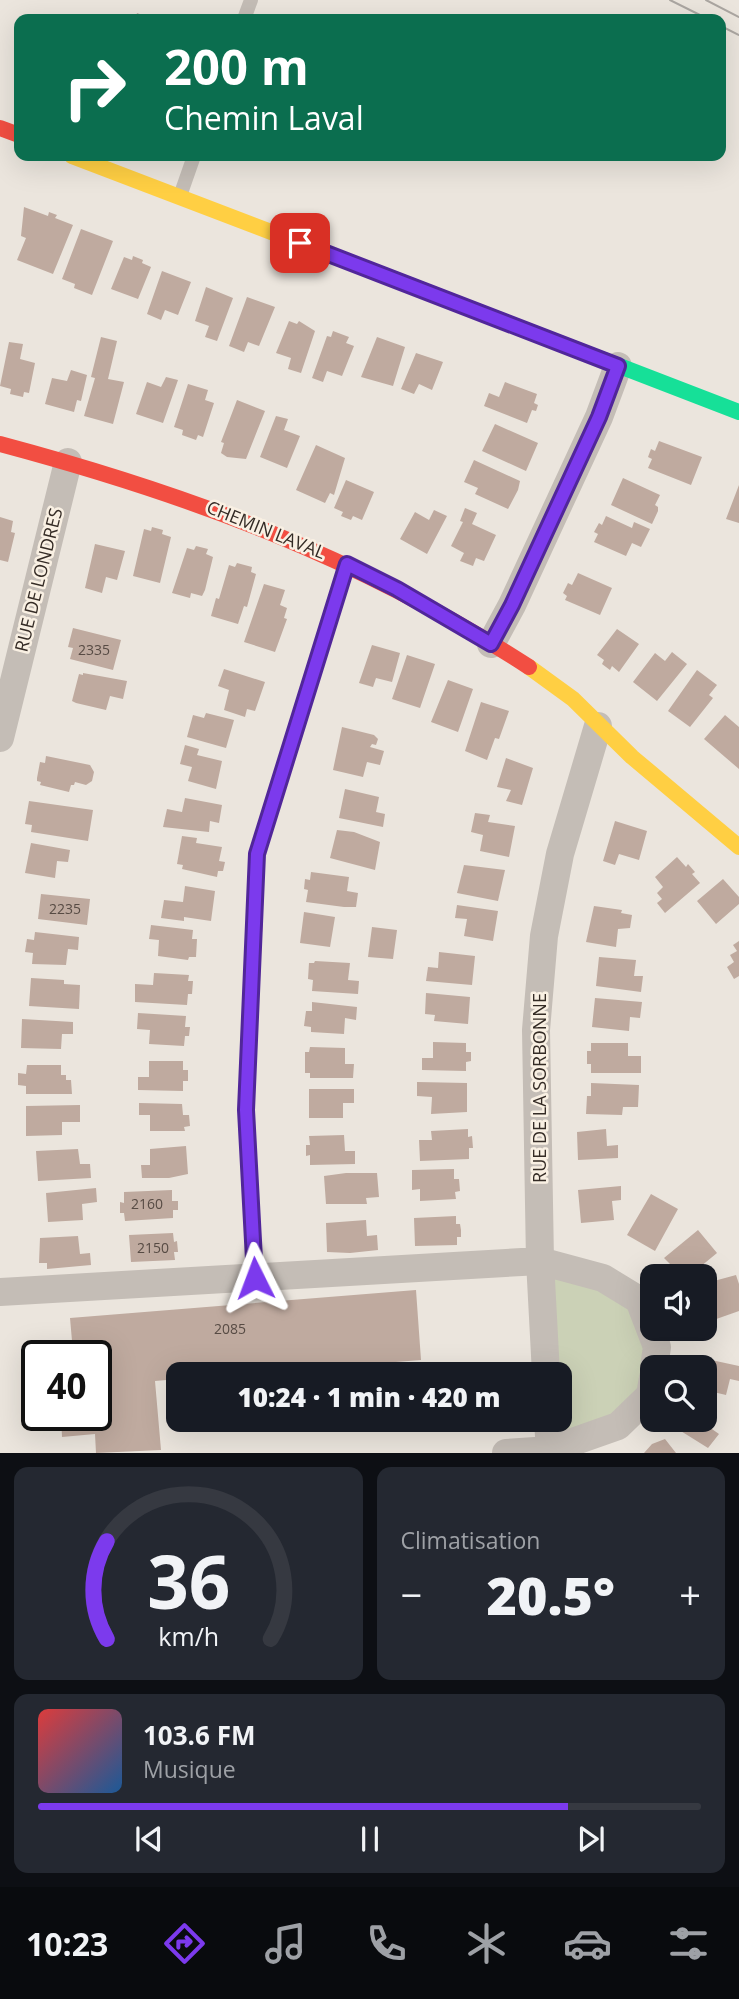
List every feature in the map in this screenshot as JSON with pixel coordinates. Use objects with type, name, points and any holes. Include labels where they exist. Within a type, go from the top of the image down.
[{"type":"street","points":[[85,161],[739,412]]},
{"type":"street","points":[[491,644],[512,605],[599,417],[618,366]]},
{"type":"street","name":"CHEMIN LAVAL","points":[[0,444],[68,462],[233,514],[397,589],[491,644],[574,699],[598,726],[739,847]]},
{"type":"street","name":"RUE DE LONDRES","points":[[0,738],[68,462]]},
{"type":"street","points":[[255,1278],[246,1110],[257,854],[347,564]]},
{"type":"street","name":"RUE DE LA SORBONNE","points":[[545,1362],[540,1261],[536,1031],[544,936],[560,854],[598,726]]},
{"type":"street","points":[[0,1292],[540,1261],[603,1278],[639,1300],[657,1347],[656,1355]]},
{"type":"street","points":[[506,1453],[550,1451],[618,1426],[640,1405]]},
{"type":"street","points":[[549,1432],[550,1451]]},
{"type":"lane","points":[[180,197],[192,161]]},
{"type":"green space","points":[[540,1261],[639,1300],[640,1341],[644,1341],[645,1355],[640,1355],[640,1400],[550,1450],[556,1432],[572,1432],[572,1362],[545,1362]]},
{"type":"building","points":[[24,207],[48,216],[49,212],[57,215],[55,218],[73,225],[53,274],[17,260],[26,238],[21,236]]},
{"type":"building","points":[[81,229],[113,241],[92,295],[74,288],[75,284],[62,279]]},
{"type":"building","points":[[133,256],[151,267],[138,299],[111,289],[124,257],[132,260]]},
{"type":"building","points":[[162,271],[191,282],[178,315],[165,310],[161,320],[147,314]]},
{"type":"building","points":[[206,287],[233,298],[217,341],[205,337],[209,326],[195,321]]},
{"type":"building","points":[[247,297],[275,307],[259,346],[248,342],[244,352],[229,346]]},
{"type":"building","points":[[289,321],[297,324],[299,321],[315,331],[301,373],[288,369],[291,358],[276,353]]},
{"type":"building","points":[[333,331],[349,337],[346,343],[354,346],[342,376],[327,371],[323,382],[312,378],[327,336],[331,337]]},
{"type":"building","points":[[101,337],[117,341],[108,379],[124,382],[113,424],[84,416],[95,378],[91,377]]},
{"type":"building","points":[[377,337],[405,347],[393,386],[361,377]]},
{"type":"building","points":[[9,342],[23,344],[20,359],[35,363],[29,393],[24,392],[23,397],[10,394],[11,389],[0,386]]},
{"type":"building","points":[[416,353],[443,362],[432,390],[419,384],[414,394],[401,389]]},
{"type":"building","points":[[71,370],[87,375],[81,401],[77,400],[74,412],[45,404],[52,378],[67,381]]},
{"type":"building","points":[[166,377],[178,380],[163,423],[136,414],[147,382],[161,387]]},
{"type":"building","points":[[505,382],[537,394],[534,403],[538,405],[536,411],[532,410],[527,423],[484,406],[489,393],[499,397]]},
{"type":"building","points":[[188,384],[208,390],[205,400],[214,403],[203,437],[198,435],[196,440],[182,435],[183,430],[174,427]]},
{"type":"building","points":[[237,400],[265,411],[246,459],[227,457],[221,453],[224,443],[221,442]]},
{"type":"building","points":[[276,416],[288,419],[284,430],[300,436],[287,468],[260,457]]},
{"type":"building","points":[[495,424],[538,443],[526,471],[482,451]]},
{"type":"building","points":[[659,441],[702,457],[691,485],[648,468],[652,459],[648,457],[651,449],[655,451]]},
{"type":"building","points":[[316,445],[345,458],[334,495],[330,493],[325,503],[296,490]]},
{"type":"building","points":[[474,460],[520,481],[508,509],[475,494],[478,488],[464,482]]},
{"type":"building","points":[[623,478],[660,495],[655,505],[658,511],[652,524],[611,505]]},
{"type":"building","points":[[346,480],[374,492],[362,520],[353,516],[351,520],[341,516],[343,512],[334,508]]},
{"type":"building","points":[[739,485],[739,523],[726,519]]},
{"type":"building","points":[[465,508],[477,513],[472,524],[496,535],[484,561],[476,558],[473,566],[460,561],[464,553],[451,546],[463,522],[460,521]]},
{"type":"building","points":[[434,510],[447,516],[427,554],[400,539],[415,512],[429,520]]},
{"type":"building","points":[[606,516],[632,528],[634,522],[650,529],[641,547],[632,543],[626,556],[594,542],[598,534],[594,532],[599,523],[602,525]]},
{"type":"building","points":[[0,517],[13,521],[11,532],[15,533],[8,562],[0,560]]},
{"type":"building","points":[[152,527],[163,530],[162,534],[171,537],[160,583],[133,576],[144,529],[151,531]]},
{"type":"building","points":[[95,544],[125,551],[117,580],[106,577],[102,593],[85,588]]},
{"type":"building","points":[[196,546],[208,549],[206,554],[213,557],[202,596],[191,593],[190,598],[172,593],[187,548],[194,550]]},
{"type":"building","points":[[237,563],[252,567],[251,572],[256,574],[247,607],[244,606],[238,624],[211,616],[229,565],[235,567]]},
{"type":"building","points":[[578,573],[612,588],[600,615],[565,600],[567,596],[563,593],[568,583],[572,585]]},
{"type":"building","points":[[264,584],[285,590],[280,605],[287,608],[284,618],[287,619],[275,652],[244,642]]},
{"type":"building","points":[[73,628],[121,640],[113,670],[70,659],[73,648],[68,647]]},
{"type":"building","points":[[617,629],[639,644],[619,672],[612,666],[610,670],[602,664],[604,660],[597,655]]},
{"type":"building","points":[[372,645],[400,653],[392,682],[376,678],[373,687],[359,683]]},
{"type":"building","points":[[672,652],[687,664],[657,701],[633,682],[655,653],[665,661]]},
{"type":"building","points":[[407,655],[435,664],[420,708],[392,699]]},
{"type":"building","points":[[224,669],[265,682],[255,711],[247,709],[245,717],[224,710],[229,690],[218,686]]},
{"type":"building","points":[[697,670],[717,685],[709,695],[713,698],[690,727],[668,711]]},
{"type":"building","points":[[79,674],[127,681],[123,699],[110,696],[106,710],[72,701]]},
{"type":"building","points":[[448,680],[473,689],[458,732],[431,722]]},
{"type":"building","points":[[481,702],[509,711],[499,739],[495,738],[487,760],[465,751]]},
{"type":"building","points":[[206,713],[234,720],[226,748],[187,737],[193,715],[204,718]]},
{"type":"building","points":[[725,715],[739,727],[739,769],[704,739]]},
{"type":"building","points":[[342,727],[374,735],[378,739],[376,745],[372,744],[370,747],[384,751],[380,765],[367,762],[363,777],[333,770]]},
{"type":"building","points":[[185,745],[199,749],[197,755],[222,761],[216,789],[188,781],[192,767],[180,764]]},
{"type":"building","points":[[46,756],[90,765],[94,772],[92,781],[86,785],[75,782],[69,792],[40,785],[41,782],[37,781],[37,778],[40,762],[45,763]]},
{"type":"building","points":[[506,758],[533,768],[522,805],[506,801],[511,790],[497,787]]},
{"type":"building","points":[[345,789],[379,797],[376,812],[385,814],[383,827],[339,818]]},
{"type":"building","points":[[185,798],[222,805],[219,823],[210,821],[209,832],[163,827],[167,809],[182,812]]},
{"type":"building","points":[[29,801],[93,810],[88,841],[31,832],[32,825],[25,824]]},
{"type":"building","points":[[475,813],[490,815],[488,822],[515,826],[509,857],[480,851],[483,835],[471,832]]},
{"type":"building","points":[[615,821],[647,831],[639,860],[619,854],[615,865],[603,861]]},
{"type":"building","points":[[337,830],[354,832],[380,842],[375,870],[330,858]]},
{"type":"building","points":[[182,836],[197,838],[196,843],[222,847],[219,861],[225,862],[223,871],[218,871],[217,877],[182,869],[183,865],[177,864]]},
{"type":"building","points":[[31,843],[70,850],[68,862],[57,861],[55,878],[25,873]]},
{"type":"building","points":[[677,857],[686,867],[688,864],[700,883],[665,913],[657,903],[662,899],[657,893],[663,887],[655,877]]},
{"type":"building","points":[[464,865],[505,870],[498,901],[457,893]]},
{"type":"building","points":[[311,872],[349,877],[347,891],[358,893],[356,907],[306,902],[308,890],[304,889],[305,879],[310,880]]},
{"type":"building","points":[[723,879],[739,897],[739,904],[716,924],[697,901]]},
{"type":"building","points":[[185,886],[215,891],[211,921],[184,917],[184,921],[161,918],[164,900],[183,902]]},
{"type":"building","points":[[41,894],[90,899],[87,925],[38,919]]},
{"type":"building","points":[[457,905],[498,911],[493,941],[464,936],[467,919],[455,918]]},
{"type":"building","points":[[594,906],[622,910],[621,913],[632,915],[630,928],[618,929],[616,947],[586,942]]},
{"type":"building","points":[[304,912],[335,917],[330,947],[300,943]]},
{"type":"building","points":[[151,925],[193,930],[192,939],[197,939],[196,957],[189,957],[188,960],[158,956],[159,940],[149,939]]},
{"type":"building","points":[[372,927],[397,930],[393,959],[368,957]]},
{"type":"building","points":[[35,932],[79,937],[78,950],[68,949],[66,965],[32,964],[33,953],[25,952],[27,939],[34,940]]},
{"type":"building","points":[[739,941],[739,976],[734,979],[727,967],[734,962],[730,955],[737,951],[733,945]]},
{"type":"building","points":[[439,952],[475,956],[472,985],[426,981],[428,967],[438,968]]},
{"type":"building","points":[[599,957],[636,960],[634,976],[643,976],[641,992],[596,986]]},
{"type":"building","points":[[309,963],[350,963],[348,980],[359,981],[358,994],[312,991],[313,980],[308,979]]},
{"type":"building","points":[[154,973],[189,975],[188,981],[193,981],[192,994],[188,994],[187,1005],[135,1002],[135,984],[153,985]]},
{"type":"building","points":[[31,978],[64,980],[64,984],[80,985],[79,1009],[29,1006]]},
{"type":"building","points":[[426,993],[470,997],[468,1024],[434,1021],[435,1015],[425,1014]]},
{"type":"building","points":[[595,998],[642,1002],[640,1018],[630,1017],[629,1031],[592,1027]]},
{"type":"building","points":[[312,1002],[357,1007],[356,1020],[345,1018],[344,1034],[311,1032],[311,1027],[304,1026],[306,1011],[312,1011]]},
{"type":"building","points":[[138,1013],[186,1016],[185,1027],[190,1027],[184,1046],[149,1044],[150,1030],[137,1029]]},
{"type":"building","points":[[22,1019],[73,1022],[73,1034],[62,1034],[61,1049],[21,1048]]},
{"type":"building","points":[[433,1042],[466,1043],[466,1052],[471,1052],[471,1061],[466,1062],[466,1071],[422,1070],[422,1058],[433,1058]]},
{"type":"building","points":[[591,1043],[628,1043],[628,1056],[641,1056],[641,1073],[591,1073],[591,1064],[587,1064],[587,1051],[591,1051]]},
{"type":"building","points":[[310,1047],[345,1048],[345,1064],[354,1064],[353,1078],[310,1078],[310,1073],[305,1073],[305,1052],[309,1052]]},
{"type":"building","points":[[149,1061],[183,1061],[183,1070],[188,1070],[188,1081],[183,1081],[183,1091],[138,1090],[138,1077],[149,1077]]},
{"type":"building","points":[[27,1065],[61,1065],[61,1075],[66,1075],[66,1080],[71,1080],[72,1094],[26,1094],[26,1086],[18,1085],[18,1073],[26,1074]]},
{"type":"building","points":[[417,1082],[467,1083],[467,1112],[431,1114],[432,1097],[417,1096]]},
{"type":"building","points":[[591,1083],[639,1085],[638,1107],[623,1107],[622,1115],[586,1114]]},
{"type":"building","points":[[309,1089],[354,1089],[354,1103],[343,1103],[343,1118],[309,1118]]},
{"type":"building","points":[[139,1103],[182,1104],[183,1115],[189,1115],[190,1126],[184,1127],[185,1131],[150,1131],[150,1115],[139,1115]]},
{"type":"building","points":[[80,1105],[80,1122],[62,1122],[62,1135],[26,1136],[26,1106]]},
{"type":"building","points":[[468,1129],[473,1148],[469,1148],[469,1159],[420,1161],[419,1140],[432,1140],[431,1131]]},
{"type":"building","points":[[606,1129],[607,1146],[618,1145],[618,1158],[578,1160],[577,1132]]},
{"type":"building","points":[[344,1135],[345,1151],[355,1151],[355,1164],[310,1165],[310,1155],[306,1156],[306,1145],[310,1145],[309,1136]]},
{"type":"building","points":[[186,1146],[188,1174],[169,1178],[142,1178],[141,1165],[150,1165],[150,1149]]},
{"type":"building","points":[[78,1149],[80,1164],[90,1164],[91,1178],[38,1181],[36,1151]]},
{"type":"building","points":[[454,1169],[454,1179],[459,1179],[460,1191],[455,1192],[456,1199],[420,1201],[420,1189],[412,1190],[412,1170]]},
{"type":"building","points":[[377,1173],[379,1197],[366,1198],[367,1204],[326,1204],[324,1176]]},
{"type":"building","points":[[621,1186],[621,1200],[612,1201],[614,1220],[581,1223],[578,1190]]},
{"type":"building","points":[[96,1188],[97,1202],[82,1204],[83,1220],[48,1222],[46,1193]]},
{"type":"building","points":[[172,1190],[172,1201],[178,1201],[178,1210],[173,1210],[173,1218],[125,1221],[124,1213],[120,1213],[124,1192]]},
{"type":"building","points":[[651,1194],[678,1209],[655,1251],[627,1235]]},
{"type":"building","points":[[456,1216],[456,1224],[460,1224],[461,1230],[457,1245],[415,1246],[414,1218]]},
{"type":"building","points":[[366,1220],[367,1236],[377,1235],[378,1250],[327,1252],[326,1223]]},
{"type":"building","points":[[698,1230],[717,1253],[704,1264],[670,1264],[664,1258]]},
{"type":"building","points":[[173,1233],[178,1252],[174,1252],[175,1260],[131,1262],[129,1235]]},
{"type":"building","points":[[78,1236],[80,1254],[90,1253],[91,1265],[47,1269],[47,1263],[39,1263],[40,1238]]},
{"type":"building","points":[[736,1275],[739,1284],[739,1311],[717,1319],[717,1280]]},
{"type":"building","points":[[416,1290],[421,1360],[166,1362],[166,1380],[155,1381],[161,1450],[96,1453],[95,1434],[62,1437],[62,1431],[112,1431],[112,1340],[72,1340],[70,1318]]},
{"type":"building","points":[[717,1361],[739,1366],[739,1381],[730,1379],[726,1395],[717,1393]]},
{"type":"building","points":[[682,1432],[716,1432],[719,1434],[708,1448]]},
{"type":"building","points":[[665,1439],[676,1453],[644,1453],[652,1444]]},
{"type":"tram line","points":[[670,0],[698,14]]},
{"type":"tram line","points":[[706,0],[739,17]]},
{"type":"tram line","points":[[726,28],[739,35]]},
{"type":"traffic: fast","points":[[381,274],[739,412]]},
{"type":"traffic: slow","points":[[85,161],[381,274]]},
{"type":"traffic: slow","points":[[315,667],[347,564]]},
{"type":"traffic: slow","points":[[529,667],[573,699],[632,757],[739,847]]},
{"type":"traffic: slow","points":[[254,933],[246,1110],[255,1278]]},
{"type":"traffic: jam","points":[[0,128],[14,133]]},
{"type":"traffic: jam","points":[[0,444],[140,485],[274,534],[403,594],[529,667]]},
{"type":"traffic: jam","points":[[254,933],[257,854],[315,667]]},
{"type":"route","points":[[255,1278],[246,1110],[257,854],[347,564],[397,589],[491,644],[512,605],[599,417],[618,366],[300,243]]}]
